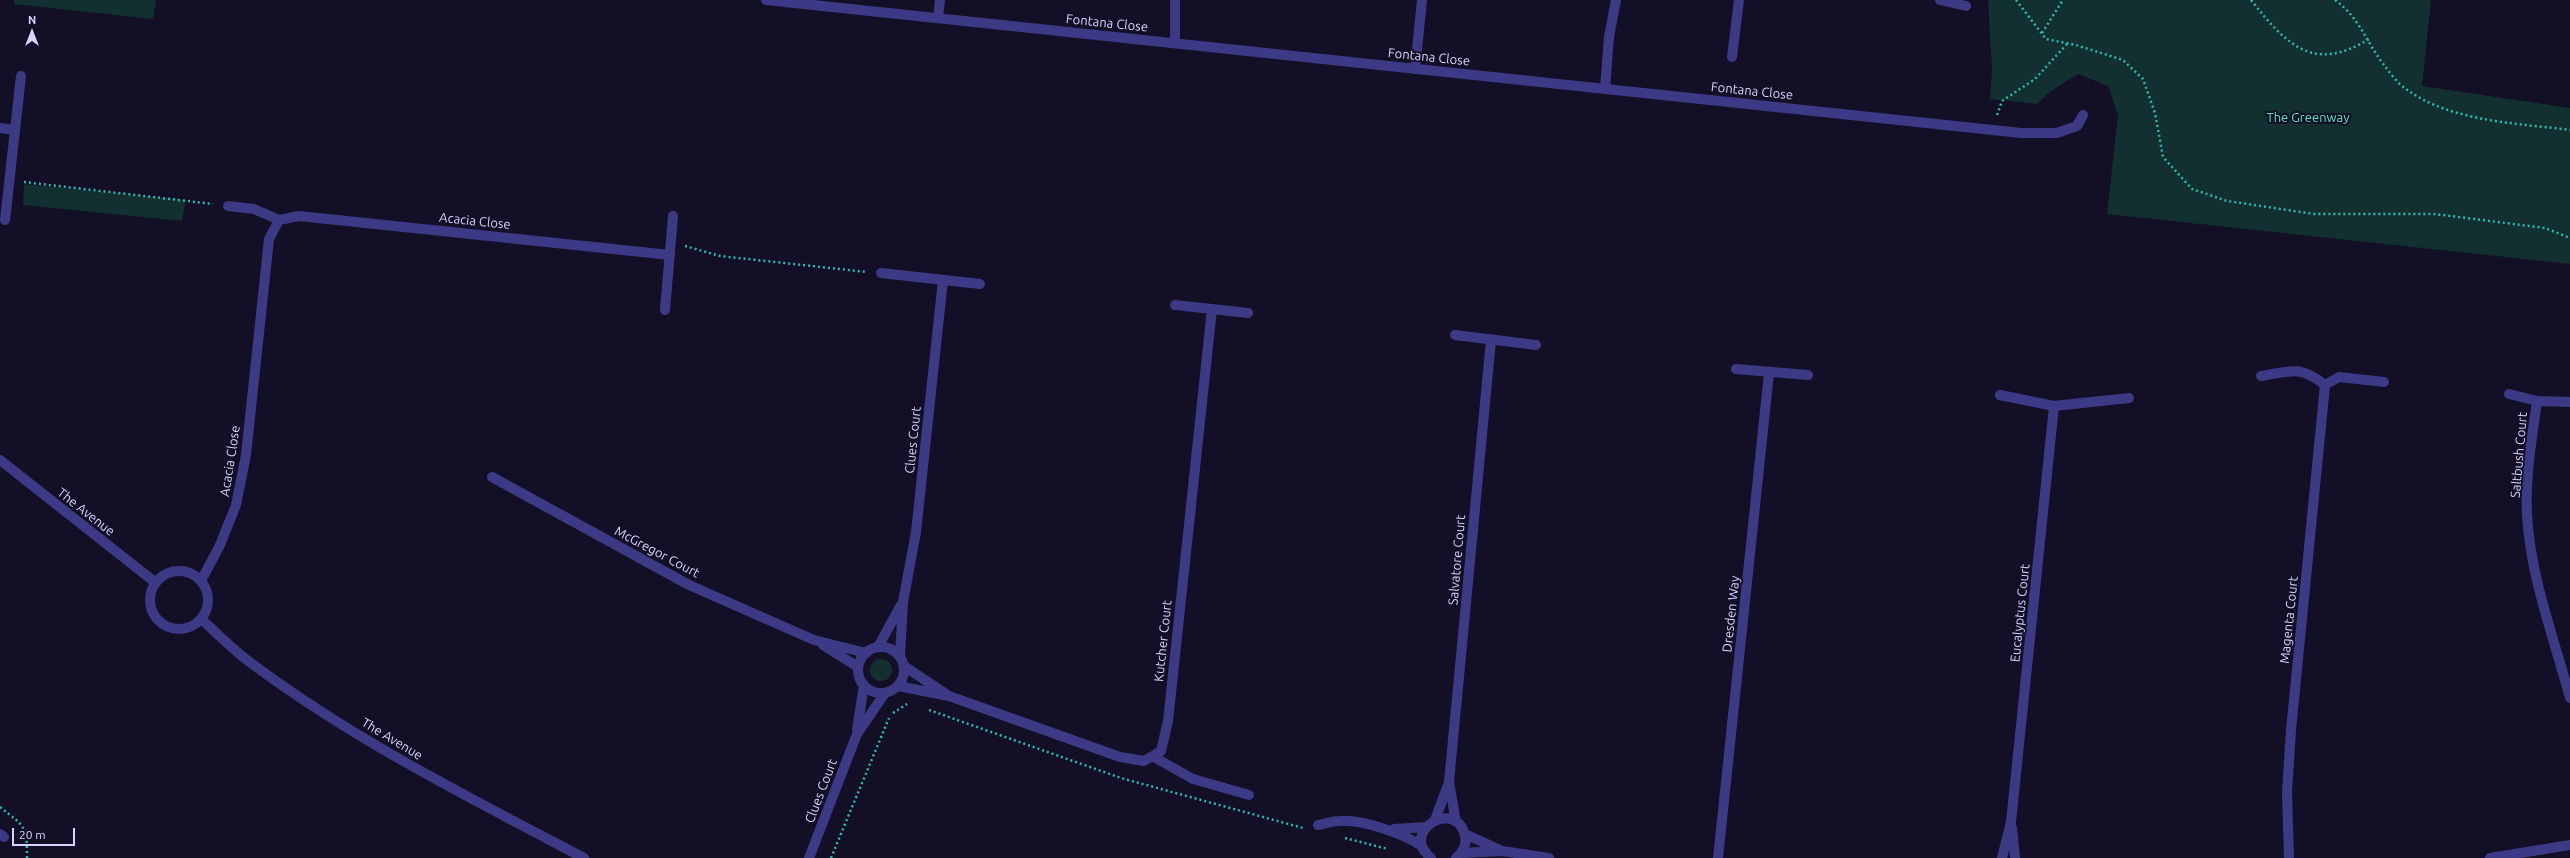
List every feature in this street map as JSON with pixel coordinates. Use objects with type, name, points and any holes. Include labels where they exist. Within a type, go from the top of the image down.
[{"type":"street","name":"Fontana Close","points":[[766,0],[2021,133],[2057,133],[2077,126],[2083,116]]},
{"type":"street","points":[[938,18],[940,0]]},
{"type":"street","points":[[1175,0],[1175,43]]},
{"type":"street","points":[[1415,69],[1422,0]]},
{"type":"street","points":[[1605,89],[1609,37],[1616,0]]},
{"type":"street","points":[[1732,57],[1739,0]]},
{"type":"street","points":[[1940,0],[1966,6]]},
{"type":"street","points":[[5,220],[20,76]]},
{"type":"street","points":[[0,128],[15,130]]},
{"type":"street","points":[[228,206],[254,209],[279,220]]},
{"type":"street","name":"Acacia Close","points":[[201,581],[220,545],[236,505],[246,455],[269,239],[279,220],[299,216],[670,250]]},
{"type":"street","points":[[665,310],[673,216]]},
{"type":"street","points":[[880,273],[980,284]]},
{"type":"street","name":"Clues Court","points":[[900,656],[903,602],[916,532],[942,280]]},
{"type":"street","points":[[1175,305],[1248,313]]},
{"type":"street","name":"Kutcher Court","points":[[1154,757],[1164,745],[1168,720],[1212,309]]},
{"type":"street","points":[[1455,335],[1536,345]]},
{"type":"street","name":"Salvatore Court","points":[[1435,820],[1449,782],[1491,340]]},
{"type":"street","points":[[1736,369],[1769,373],[1808,375]]},
{"type":"street","points":[[2261,376],[2291,370],[2310,373],[2325,385],[2339,377],[2384,382]]},
{"type":"street","name":"Dresden Way","points":[[1718,858],[1769,373]]},
{"type":"street","name":"Magenta Court","points":[[2289,858],[2287,792],[2290,738],[2325,385]]},
{"type":"street","name":"Saltbush Court","points":[[2509,394],[2537,401],[2570,402]]},
{"type":"street","points":[[2000,395],[2054,406],[2129,398]]},
{"type":"street","name":"Saltbush Court","points":[[2537,401],[2527,478],[2527,514],[2532,555],[2570,698]]},
{"type":"street","name":"Eucalyptus Court","points":[[2002,858],[2011,822],[2054,406]]},
{"type":"street","name":"The Avenue","points":[[0,460],[156,583]]},
{"type":"street","name":"McGregor Court","points":[[492,477],[690,585],[814,640],[858,667]]},
{"type":"street","points":[[178,572],[194,576],[201,581],[208,596],[206,612],[201,619],[184,629],[174,629],[161,622],[152,611],[150,601],[156,583],[166,575],[178,572]]},
{"type":"street","name":"Clues Court","points":[[878,647],[903,602]]},
{"type":"street","name":"The Avenue","points":[[201,619],[250,663],[320,711],[427,775],[584,858]]},
{"type":"street","name":"McGregor Court","points":[[814,640],[866,653]]},
{"type":"street","points":[[878,647],[890,649],[900,656],[904,666],[902,680],[898,686],[885,693],[877,693],[864,685],[859,677],[858,667],[866,653],[878,647]]},
{"type":"street","points":[[904,666],[949,696]]},
{"type":"street","name":"Clues Court","points":[[857,734],[864,685]]},
{"type":"street","points":[[898,686],[949,696],[1120,757],[1144,761],[1154,757],[1182,775],[1248,795]]},
{"type":"street","name":"Clues Court","points":[[808,858],[857,734],[885,693]]},
{"type":"street","name":"Salvatore Court","points":[[1449,782],[1456,822]]},
{"type":"street","points":[[1422,846],[1423,832],[1426,827],[1435,820],[1450,819],[1456,822],[1465,834],[1502,851]]},
{"type":"street","points":[[1314,827],[1340,821],[1388,829],[1411,838],[1422,846],[1429,857]]},
{"type":"street","name":"Eucalyptus Court","points":[[2011,822],[2015,858]]},
{"type":"street","points":[[1388,829],[1426,827]]},
{"type":"street","points":[[1459,855],[1464,847],[1465,834]]},
{"type":"street","points":[[2490,858],[2570,845]]},
{"type":"street","points":[[1459,855],[1502,851],[1549,858]]},
{"type":"path","points":[[2016,0],[2046,39],[2068,43],[2123,60],[2143,79],[2155,113],[2163,157],[2192,189],[2227,201],[2314,214],[2435,214],[2546,228],[2570,238]]},
{"type":"path","points":[[2042,34],[2063,0]]},
{"type":"path","points":[[2251,0],[2294,46],[2323,56],[2352,50],[2369,39]]},
{"type":"path","points":[[2335,0],[2349,10],[2369,39],[2383,64],[2405,89],[2427,102],[2457,112],[2498,121],[2570,130]]},
{"type":"path","points":[[1991,130],[2002,101],[2035,79],[2068,43]]},
{"type":"path","points":[[10,181],[228,206]]},
{"type":"path","points":[[670,250],[690,247],[720,256],[880,273]]},
{"type":"path","points":[[831,858],[883,728],[895,709],[911,703]]},
{"type":"path","points":[[923,707],[1121,778],[1226,808],[1314,827]]},
{"type":"path","points":[[0,807],[23,825],[27,832],[27,858]]},
{"type":"path","points":[[1342,837],[1396,850]]},
{"type":"green space","points":[[14,0],[156,0],[153,19],[14,4]]},
{"type":"green space","name":"The Greenway","points":[[1988,0],[2431,0],[2422,86],[2570,108],[2570,264],[2107,214],[2118,115],[2108,86],[2078,74],[2051,91],[2037,104],[1990,99],[1992,72]]},
{"type":"green space","points":[[24,184],[186,200],[182,221],[23,205]]},
{"type":"green space","points":[[877,659],[885,659],[892,666],[892,674],[885,681],[877,681],[870,674],[870,666]]}]
